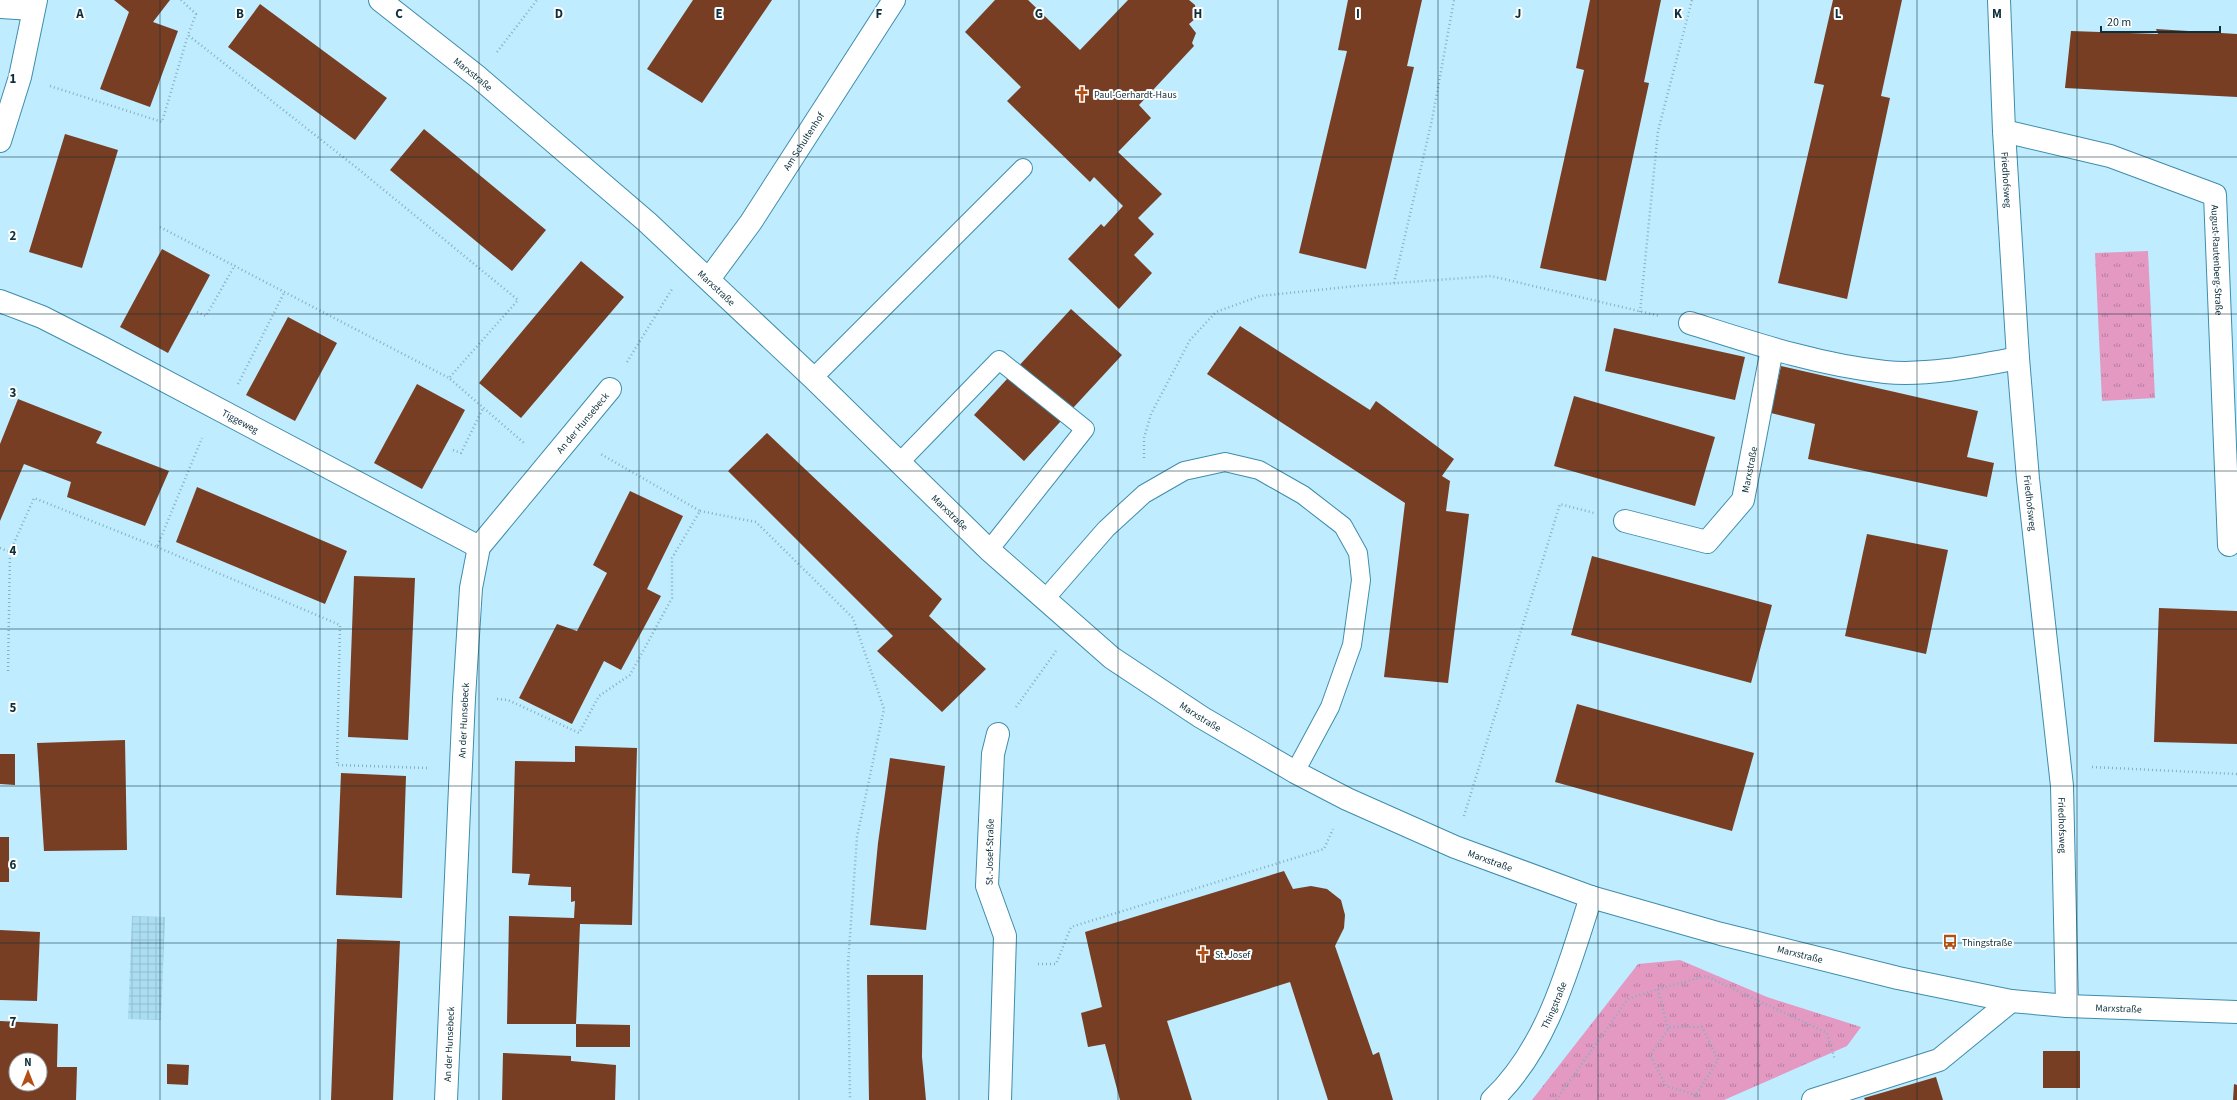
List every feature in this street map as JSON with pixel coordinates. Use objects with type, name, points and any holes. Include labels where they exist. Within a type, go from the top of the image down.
[{"type":"street","name":"Marxstraße","points":[[380,0],[478,77],[647,222],[813,378],[989,550],[1112,658],[1201,717],[1295,772],[1347,799],[1455,847],[1591,897],[1721,934],[1846,966],[2012,1001],[2067,1006],[2237,1012]]},
{"type":"street","name":"Am Schultenhof","points":[[709,279],[751,222],[894,0]]},
{"type":"street","name":"Friedhofsweg","points":[[1999,0],[2004,131],[2018,358],[2028,479],[2060,765],[2067,1006]]},
{"type":"street","points":[[0,6],[35,4],[20,77],[0,141]]},
{"type":"street","name":"August-Rautenberg-Straße","points":[[2004,131],[2110,156],[2215,195],[2229,545]]},
{"type":"street","name":"Tiggeweg","points":[[0,301],[42,317],[479,547]]},
{"type":"street","points":[[1690,323],[1804,358],[1886,372],[1957,370],[2018,358]]},
{"type":"street","name":"Marxstraße","points":[[1625,521],[1707,542],[1743,500],[1772,349]]},
{"type":"street","name":"An der Hunsebeck","points":[[446,1100],[462,770],[464,698],[471,588],[479,547],[610,389]]},
{"type":"street","name":"St.-Josef-Straße","points":[[998,734],[993,754],[987,886],[1005,936],[1000,1100]]},
{"type":"street","name":"Thingstraße","points":[[1492,1100],[1504,1088],[1525,1060],[1541,1033],[1565,977],[1591,897]]},
{"type":"street","points":[[1814,1100],[1939,1060],[2012,1001]]},
{"type":"lane","points":[[813,378],[1023,168]]},
{"type":"lane","points":[[899,463],[999,360],[1085,429],[989,550]]},
{"type":"lane","points":[[1045,599],[1106,529],[1144,494],[1184,471],[1225,462],[1259,470],[1303,494],[1343,526],[1358,553],[1361,580],[1352,645],[1330,707],[1295,772]]},
{"type":"path","points":[[20,77],[162,122],[196,14],[181,0]]},
{"type":"path","points":[[478,77],[537,0]]},
{"type":"path","points":[[1394,283],[1432,120],[1454,0]]},
{"type":"path","points":[[1640,312],[1658,131],[1692,0]]},
{"type":"path","points":[[188,36],[357,168],[518,300],[450,378]]},
{"type":"path","points":[[160,227],[450,378],[549,464]]},
{"type":"path","points":[[610,389],[689,261]]},
{"type":"path","points":[[197,312],[206,316],[235,265]]},
{"type":"path","points":[[1144,494],[1144,438],[1151,414],[1190,340],[1216,312],[1260,296],[1394,283],[1491,276],[1690,323]]},
{"type":"path","points":[[157,547],[219,410],[285,291]]},
{"type":"path","points":[[453,450],[461,453],[483,408]]},
{"type":"path","points":[[572,435],[610,461],[700,511],[756,522],[853,618],[884,709],[857,837],[848,964],[850,1100]]},
{"type":"path","points":[[8,671],[10,552],[34,498],[157,547],[340,625],[337,765],[462,770]]},
{"type":"path","points":[[1455,847],[1560,504],[1625,521]]},
{"type":"path","points":[[464,698],[508,700],[579,733],[600,696],[630,675],[672,598],[672,558],[700,511]]},
{"type":"path","points":[[0,548],[10,552]]},
{"type":"path","points":[[998,734],[1073,625]]},
{"type":"path","points":[[2060,765],[2237,774]]},
{"type":"path","points":[[1004,964],[1056,964],[1070,927],[1324,849],[1347,799]]},
{"type":"path","points":[[1556,1100],[1628,999],[1706,976],[1827,1033],[1844,1090]]},
{"type":"path","points":[[1658,989],[1668,1029]]},
{"type":"path","points":[[1696,1095],[1666,1086],[1650,1054],[1670,1027],[1702,1027],[1718,1060],[1696,1095],[1697,1100]]},
{"type":"shaded area","points":[[132,916],[165,917],[161,1020],[128,1019]]},
{"type":"green space","points":[[2148,251],[2155,398],[2102,401],[2095,253]]},
{"type":"green space","points":[[1680,960],[1767,997],[1861,1027],[1847,1046],[1724,1100],[1532,1100],[1638,964]]},
{"type":"building","points":[[114,0],[170,0],[153,22],[178,31],[150,107],[100,89],[129,12]]},
{"type":"building","points":[[693,0],[772,0],[702,103],[647,69]]},
{"type":"building","name":"Paul-Gerhardt-Haus","points":[[995,0],[1028,0],[1080,50],[1128,0],[1189,0],[1195,5],[1196,18],[1189,24],[1196,33],[1192,43],[1194,46],[1139,105],[1151,118],[1118,152],[1162,194],[1138,218],[1154,234],[1134,255],[1152,273],[1119,309],[1068,259],[1101,224],[1104,227],[1123,206],[1094,177],[1090,182],[1007,101],[1021,87],[965,32]]},
{"type":"building","points":[[1348,0],[1422,0],[1407,66],[1414,67],[1366,269],[1299,253],[1347,51],[1338,50]]},
{"type":"building","points":[[1590,0],[1661,0],[1644,82],[1649,83],[1606,281],[1540,268],[1584,70],[1576,68]]},
{"type":"building","points":[[1833,0],[1902,0],[1881,96],[1890,98],[1847,299],[1778,283],[1824,85],[1814,83]]},
{"type":"building","points":[[260,4],[387,98],[355,140],[228,47]]},
{"type":"building","points":[[2156,29],[2237,34],[2237,97],[2065,88],[2071,31],[2158,34]]},
{"type":"building","points":[[424,129],[546,230],[512,271],[390,170]]},
{"type":"building","points":[[65,134],[118,150],[82,268],[29,252]]},
{"type":"building","points":[[162,249],[210,275],[168,353],[120,327]]},
{"type":"building","points":[[581,261],[624,297],[521,418],[479,383]]},
{"type":"building","points":[[1071,309],[1122,355],[1024,461],[974,415]]},
{"type":"building","points":[[288,317],[337,343],[295,421],[246,395]]},
{"type":"building","points":[[1240,326],[1370,410],[1376,401],[1454,459],[1442,476],[1450,481],[1446,511],[1469,514],[1448,683],[1384,677],[1405,503],[1207,374]]},
{"type":"building","points":[[1614,328],[1745,357],[1735,400],[1605,371]]},
{"type":"building","points":[[1781,366],[1978,411],[1967,457],[1994,463],[1987,497],[1808,459],[1815,424],[1771,413]]},
{"type":"building","points":[[417,384],[465,410],[422,489],[374,463]]},
{"type":"building","points":[[1574,396],[1715,437],[1695,506],[1554,466]]},
{"type":"building","points":[[18,399],[102,432],[96,443],[169,471],[145,526],[67,497],[71,482],[24,464],[0,521],[0,444]]},
{"type":"building","points":[[767,433],[942,599],[929,616],[986,669],[942,712],[877,651],[893,636],[728,471]]},
{"type":"building","points":[[197,487],[347,551],[325,604],[176,542]]},
{"type":"building","points":[[630,491],[683,516],[647,589],[661,596],[621,670],[604,661],[572,724],[519,698],[557,624],[577,631],[607,573],[593,565]]},
{"type":"building","points":[[1867,534],[1948,550],[1926,654],[1845,636]]},
{"type":"building","points":[[1592,556],[1772,605],[1751,683],[1571,635]]},
{"type":"building","points":[[354,576],[415,578],[408,740],[348,737]]},
{"type":"building","points":[[2159,608],[2237,611],[2237,744],[2154,742]]},
{"type":"building","points":[[1577,704],[1754,753],[1732,831],[1555,782]]},
{"type":"building","points":[[125,740],[127,850],[44,851],[37,743]]},
{"type":"building","points":[[575,746],[637,748],[632,925],[580,924],[576,1024],[507,1024],[509,916],[574,918],[575,901],[571,902],[571,887],[528,885],[530,874],[512,873],[515,761],[575,762]]},
{"type":"building","points":[[0,754],[15,754],[15,785],[0,784]]},
{"type":"building","points":[[890,758],[945,766],[926,930],[870,925],[878,843]]},
{"type":"building","points":[[341,773],[406,776],[402,898],[336,895]]},
{"type":"building","points":[[0,837],[9,837],[9,882],[0,882]]},
{"type":"building","points":[[1284,871],[1293,889],[1311,886],[1327,889],[1341,900],[1345,915],[1344,928],[1335,946],[1373,1055],[1379,1052],[1393,1100],[1328,1100],[1290,982],[1167,1021],[1192,1100],[1120,1100],[1105,1044],[1088,1047],[1081,1013],[1102,1007],[1085,932]]},
{"type":"building","points":[[0,930],[40,932],[37,1001],[0,1000]]},
{"type":"building","points":[[337,939],[400,941],[393,1100],[331,1100]]},
{"type":"building","points":[[867,975],[923,975],[922,1057],[926,1100],[869,1100]]},
{"type":"building","points":[[0,1021],[58,1024],[57,1067],[77,1067],[76,1100],[0,1100]]},
{"type":"building","points":[[576,1024],[630,1025],[630,1047],[576,1047]]},
{"type":"building","points":[[2043,1051],[2080,1051],[2080,1088],[2043,1088]]},
{"type":"building","points":[[503,1053],[571,1056],[571,1061],[616,1065],[615,1100],[502,1100]]},
{"type":"building","points":[[167,1064],[189,1065],[188,1085],[167,1084]]},
{"type":"building","points":[[1936,1077],[1943,1100],[1865,1100],[1864,1098]]},
{"type":"building","points":[[2234,1084],[2237,1085],[2237,1100],[2233,1100]]},
{"type":"place","name":"Paul-Gerhardt-Haus","points":[[1082,94]]},
{"type":"place","name":"Thingstraße","points":[[1950,942]]},
{"type":"place","name":"St. Josef","points":[[1203,954]]}]
